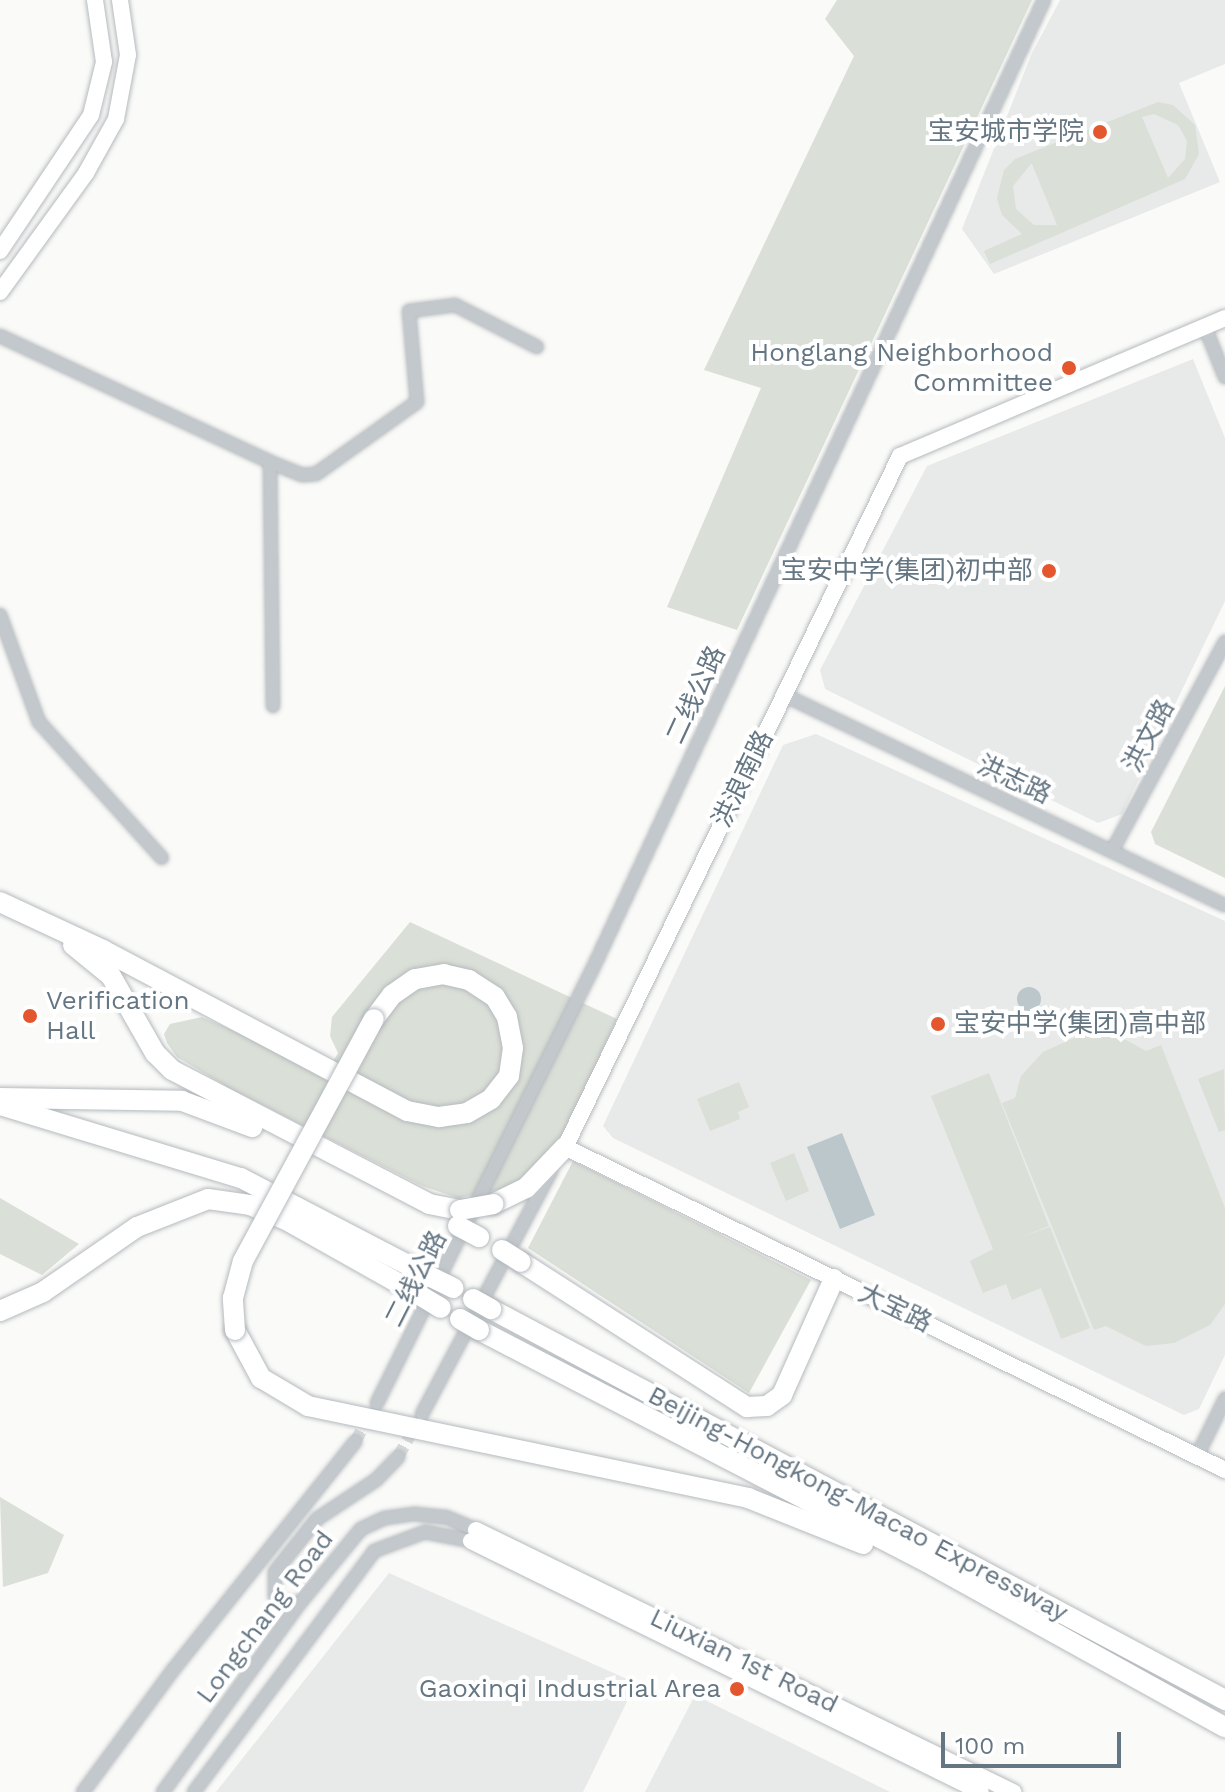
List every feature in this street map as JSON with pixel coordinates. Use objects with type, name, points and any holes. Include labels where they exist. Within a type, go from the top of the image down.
[{"type":"highway","name":"Beijing-Hongkong-Macao Expressway","points":[[0,902],[51,926],[407,1111],[439,1117],[467,1113],[491,1099],[509,1076],[513,1048],[505,1012],[490,993],[469,980],[444,974],[415,979],[392,995],[374,1019],[243,1261],[233,1298],[235,1330],[261,1378],[308,1406],[748,1498],[1006,1607]]},
{"type":"highway","points":[[0,916],[90,959]]},
{"type":"highway","points":[[51,926],[111,976],[147,1041],[172,1070],[459,1218],[479,1237],[729,1401],[747,1407],[767,1406],[782,1395],[834,1279]]},
{"type":"highway","points":[[0,1098],[154,1098],[205,1106],[459,1218],[526,1188],[565,1147]]},
{"type":"highway","name":"Beijing-Hongkong-Macao Expressway","points":[[0,1105],[241,1178],[454,1288],[1225,1700]]},
{"type":"highway","name":"Beijing-Hongkong-Macao Expressway","points":[[0,1311],[43,1292],[137,1227],[208,1199],[239,1202],[288,1221],[479,1330],[1006,1607],[1225,1727]]},
{"type":"main road","points":[[0,251],[71,151],[97,97],[104,39],[95,0]]},
{"type":"main road","points":[[0,292],[80,182],[116,119],[128,55],[120,0]]},
{"type":"main road","name":"洪浪南路","points":[[565,1147],[900,456],[1225,318]]},
{"type":"main road","name":"大宝路","points":[[565,1147],[1225,1470]]},
{"type":"main road","name":"Liuxian 1st Road","points":[[473,1535],[981,1792]]},
{"type":"main road","name":"Liuxian 1st Road","points":[[473,1535],[1013,1792]]},
{"type":"street","name":"二线公路","points":[[377,1403],[587,980],[1044,0]]},
{"type":"street","points":[[0,336],[303,475],[316,474],[417,402],[409,311],[455,305],[537,347]]},
{"type":"street","points":[[1205,327],[1225,377]]},
{"type":"street","points":[[270,462],[273,706]]},
{"type":"street","points":[[0,615],[39,722],[162,858]]},
{"type":"street","name":"洪文路","points":[[1112,851],[1225,642]]},
{"type":"street","name":"洪志路","points":[[784,695],[1225,905]]},
{"type":"street","name":"洪浪南路","points":[[422,1414],[565,1147]]},
{"type":"street","points":[[1197,1456],[1225,1399]]},
{"type":"street","points":[[83,1792],[181,1660],[355,1442]]},
{"type":"street","points":[[300,1603],[286,1603],[275,1596],[275,1572],[317,1519],[386,1473],[398,1457]]},
{"type":"street","name":"Longchang Road","points":[[163,1792],[351,1538],[371,1523],[400,1515],[432,1515],[473,1535]]},
{"type":"street","name":"Longchang Road","points":[[194,1792],[374,1551],[395,1539],[425,1532],[473,1535]]},
{"type":"shaded area","points":[[837,0],[1032,0],[737,630],[667,607],[761,388],[704,370],[854,56],[825,19]]},
{"type":"shaded area","name":"宝安城市学院","points":[[1060,0],[1225,0],[1225,64],[1179,83],[1220,182],[994,274],[962,229],[1032,53]]},
{"type":"shaded area","points":[[1158,102],[1173,105],[1195,125],[1199,154],[1185,179],[990,264],[984,251],[1022,234],[1002,215],[997,198],[1004,170],[1015,159]],"holes":[[[1154,114],[1178,125],[1187,141],[1185,159],[1168,178],[1142,117]],[[1032,164],[1057,225],[1034,225],[1016,209],[1013,186]]]},
{"type":"shaded area","name":"宝安中学(集团)初中部","points":[[1193,359],[1225,438],[1225,601],[1122,814],[1098,823],[825,689],[820,670],[927,466]]},
{"type":"shaded area","points":[[1225,686],[1225,878],[1155,844],[1151,832]]},
{"type":"shaded area","name":"宝安中学(集团)高中部","points":[[816,734],[1225,921],[1225,1355],[1199,1409],[1184,1415],[613,1138],[603,1126],[783,745]]},
{"type":"shaded area","points":[[410,922],[617,1019],[559,1146],[520,1185],[458,1198],[422,1186],[229,1088],[177,1057],[167,1043],[164,1034],[170,1024],[202,1017],[327,1072],[338,1053],[330,1036],[332,1017]]},
{"type":"shaded area","points":[[1029,987],[1038,990],[1041,999],[1038,1008],[1029,1011],[1020,1008],[1017,999],[1020,990]]},
{"type":"shaded area","points":[[1083,1034],[1115,1034],[1146,1051],[1161,1045],[1225,1208],[1225,1304],[1210,1325],[1174,1343],[1146,1346],[1106,1326],[1094,1330],[1002,1103],[1015,1098],[1021,1076],[1043,1052]]},
{"type":"shaded area","points":[[1224,1069],[1225,1130],[1219,1132],[1198,1079]]},
{"type":"shaded area","points":[[989,1073],[1049,1226],[1021,1237],[1050,1227],[1090,1328],[1061,1339],[1041,1288],[1012,1300],[1006,1284],[983,1293],[970,1261],[993,1249],[931,1096]]},
{"type":"shaded area","points":[[739,1082],[749,1107],[738,1112],[740,1119],[710,1131],[697,1099]]},
{"type":"shaded area","points":[[842,1133],[875,1215],[840,1229],[807,1147]]},
{"type":"shaded area","points":[[794,1153],[809,1191],[786,1201],[770,1163]]},
{"type":"shaded area","points":[[573,1161],[811,1280],[749,1393],[528,1248]]},
{"type":"shaded area","points":[[0,1198],[79,1244],[42,1275],[0,1254]]},
{"type":"shaded area","points":[[0,1497],[64,1535],[48,1573],[3,1587]]},
{"type":"shaded area","points":[[389,1573],[636,1683],[583,1792],[216,1792]]},
{"type":"shaded area","points":[[695,1695],[890,1792],[645,1792]]},
{"type":"tunnel","points":[[355,1442],[371,1413]]},
{"type":"tunnel","points":[[398,1457],[416,1425]]},
{"type":"place","name":"宝安城市学院","points":[[1100,132]]},
{"type":"place","name":"Honglang Neighborhood Committee","points":[[1069,368]]},
{"type":"place","name":"宝安中学(集团)初中部","points":[[1049,571]]},
{"type":"place","name":"Verification Hall","points":[[30,1016]]},
{"type":"place","name":"宝安中学(集团)高中部","points":[[938,1024]]},
{"type":"place","name":"Gaoxinqi Industrial Area","points":[[737,1689]]}]
